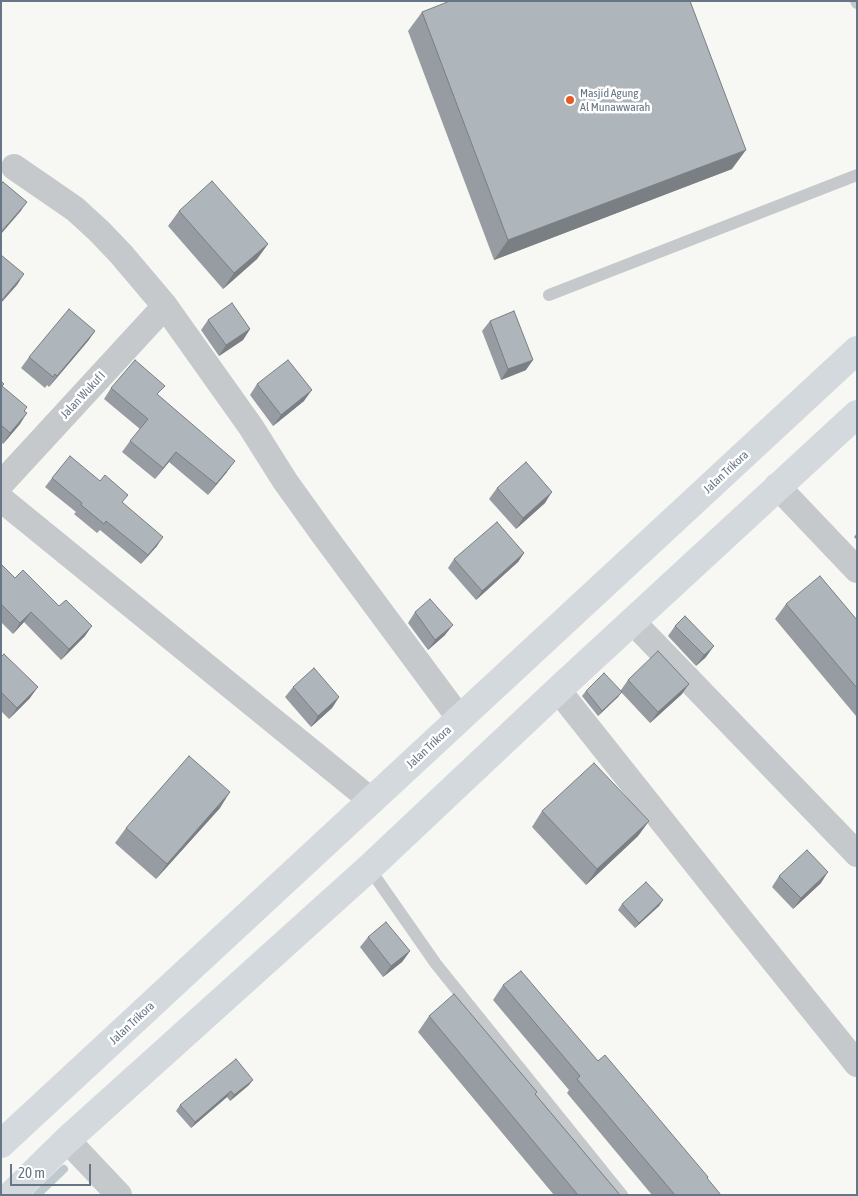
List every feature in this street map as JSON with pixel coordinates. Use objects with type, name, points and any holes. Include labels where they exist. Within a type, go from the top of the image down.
[{"type":"main road","name":"Jalan Trikora","points":[[1,1144],[857,350]]},
{"type":"main road","points":[[11,1195],[67,1140],[370,868],[632,621],[857,414]]},
{"type":"main road","points":[[125,1030],[155,1061]]},
{"type":"street","points":[[14,167],[75,209],[99,231],[165,306],[251,427],[307,512],[460,719]]},
{"type":"street","name":"Jalan Wukuf I","points":[[1,484],[165,306]]},
{"type":"street","points":[[777,486],[857,570]]},
{"type":"street","points":[[1,499],[372,801]]},
{"type":"street","points":[[632,621],[857,854]]},
{"type":"street","points":[[558,690],[857,1064]]},
{"type":"street","points":[[67,1140],[119,1195]]},
{"type":"lane","points":[[549,295],[857,175]]},
{"type":"lane","points":[[370,868],[436,964],[622,1195]]},
{"type":"building","name":"Masjid Agung Al Munawwarah","points":[[450,1],[690,1],[746,150],[508,240],[422,12]]},
{"type":"building","points":[[212,181],[268,244],[234,273],[179,211]]},
{"type":"building","points":[[3,182],[27,202],[1,232],[1,184]]},
{"type":"building","points":[[1,255],[24,274],[1,301]]},
{"type":"building","points":[[232,303],[250,329],[226,345],[208,320]]},
{"type":"building","points":[[69,309],[95,331],[57,376],[55,374],[53,377],[29,357]]},
{"type":"building","points":[[514,311],[533,360],[508,369],[490,321]]},
{"type":"building","points":[[135,360],[165,386],[157,394],[235,461],[216,484],[176,452],[163,468],[130,441],[148,419],[111,388]]},
{"type":"building","points":[[288,360],[312,390],[281,415],[257,384]]},
{"type":"building","points":[[1,381],[4,384],[2,386],[27,407],[24,411],[27,413],[10,433],[1,425]]},
{"type":"building","points":[[70,456],[100,481],[105,475],[128,495],[122,502],[163,537],[148,555],[106,521],[104,524],[52,478]]},
{"type":"building","points":[[526,462],[552,492],[523,518],[497,488]]},
{"type":"building","points":[[497,522],[524,553],[482,591],[454,559]]},
{"type":"building","points":[[1,564],[15,578],[23,570],[59,606],[66,600],[92,626],[69,649],[31,612],[20,623],[1,604]]},
{"type":"building","points":[[820,576],[857,620],[857,688],[786,604]]},
{"type":"building","points":[[430,599],[453,625],[435,640],[415,612]]},
{"type":"building","points":[[685,616],[714,646],[704,655],[675,626]]},
{"type":"building","points":[[658,651],[689,684],[658,712],[628,680]]},
{"type":"building","points":[[4,654],[38,687],[17,708],[1,692],[1,657]]},
{"type":"building","points":[[314,668],[339,697],[318,716],[293,687]]},
{"type":"building","points":[[604,673],[622,692],[602,711],[586,691]]},
{"type":"building","points":[[189,756],[230,792],[167,864],[126,828]]},
{"type":"building","points":[[594,763],[649,821],[597,869],[542,811]]},
{"type":"building","points":[[807,850],[828,872],[801,898],[779,876]]},
{"type":"building","points":[[646,882],[663,900],[639,923],[622,904]]},
{"type":"building","points":[[386,922],[410,951],[391,966],[368,937]]},
{"type":"building","points":[[521,971],[598,1061],[605,1055],[721,1195],[675,1195],[577,1079],[580,1076],[503,985]]},
{"type":"building","points":[[454,994],[537,1092],[535,1094],[620,1195],[578,1195],[429,1016]]},
{"type":"building","points":[[236,1059],[253,1080],[234,1095],[231,1091],[195,1122],[180,1105]]},
{"type":"waterway","points":[[37,1195],[64,1169]]},
{"type":"place","name":"Masjid Agung Al Munawwarah","points":[[570,100]]}]
